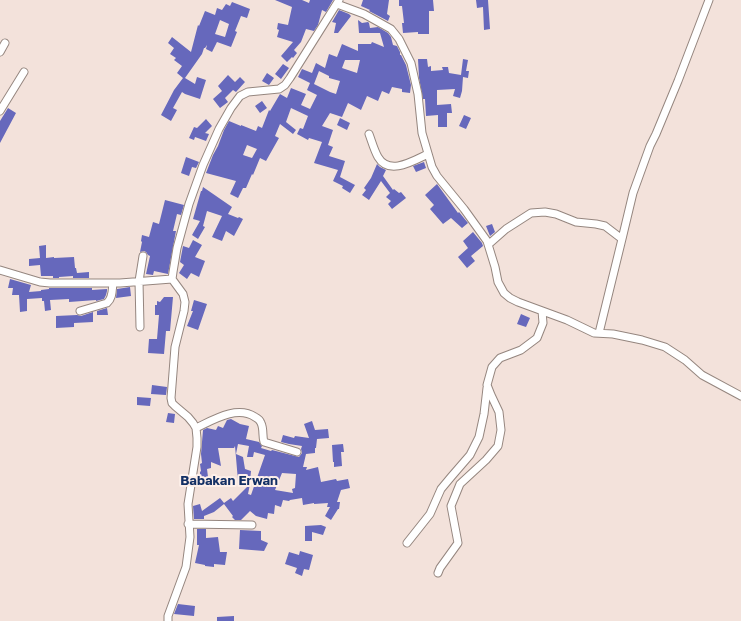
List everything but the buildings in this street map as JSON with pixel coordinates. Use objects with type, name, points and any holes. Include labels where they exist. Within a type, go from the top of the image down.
[{"type":"street","points":[[599,333],[633,193],[650,146],[678,81],[709,0]]},
{"type":"street","points":[[168,621],[168,616],[186,567],[190,537],[188,524],[188,504],[197,447],[196,428],[188,416],[172,403],[171,398],[175,347],[185,302],[183,294],[172,279],[172,272],[189,204],[203,165],[219,129],[231,108],[240,96],[248,92],[279,89],[285,86],[338,2],[391,28],[400,39],[411,63],[418,94],[422,133],[432,167],[437,176],[464,209],[489,244],[498,282],[504,293],[518,302],[567,320],[594,333],[613,334],[642,340],[665,347],[702,375],[741,396]]},
{"type":"street","points":[[0,52],[5,43]]},
{"type":"street","points":[[1,108],[24,72]]},
{"type":"street","points":[[369,134],[378,158],[388,166],[404,165],[428,154]]},
{"type":"street","points":[[489,244],[506,229],[531,213],[538,212],[556,214],[576,222],[605,226],[622,239]]},
{"type":"street","points":[[140,327],[139,281],[143,256]]},
{"type":"street","points":[[0,270],[40,282],[113,283],[172,279]]},
{"type":"street","points":[[80,310],[107,303],[110,300],[113,283]]},
{"type":"street","points":[[407,542],[430,514],[441,489],[470,455],[479,437],[484,414],[487,385],[492,367],[500,358],[521,350],[537,338],[543,323],[542,311]]},
{"type":"street","points":[[438,573],[458,543],[451,506],[460,484],[486,460],[498,446],[501,430],[499,412],[487,385]]},
{"type":"street","points":[[196,428],[230,413],[244,412],[260,421],[262,425],[264,442],[297,452]]},
{"type":"street","points":[[188,524],[252,525]]},
{"type":"district","name":"Babakan Erwan","points":[[229,481]]}]
